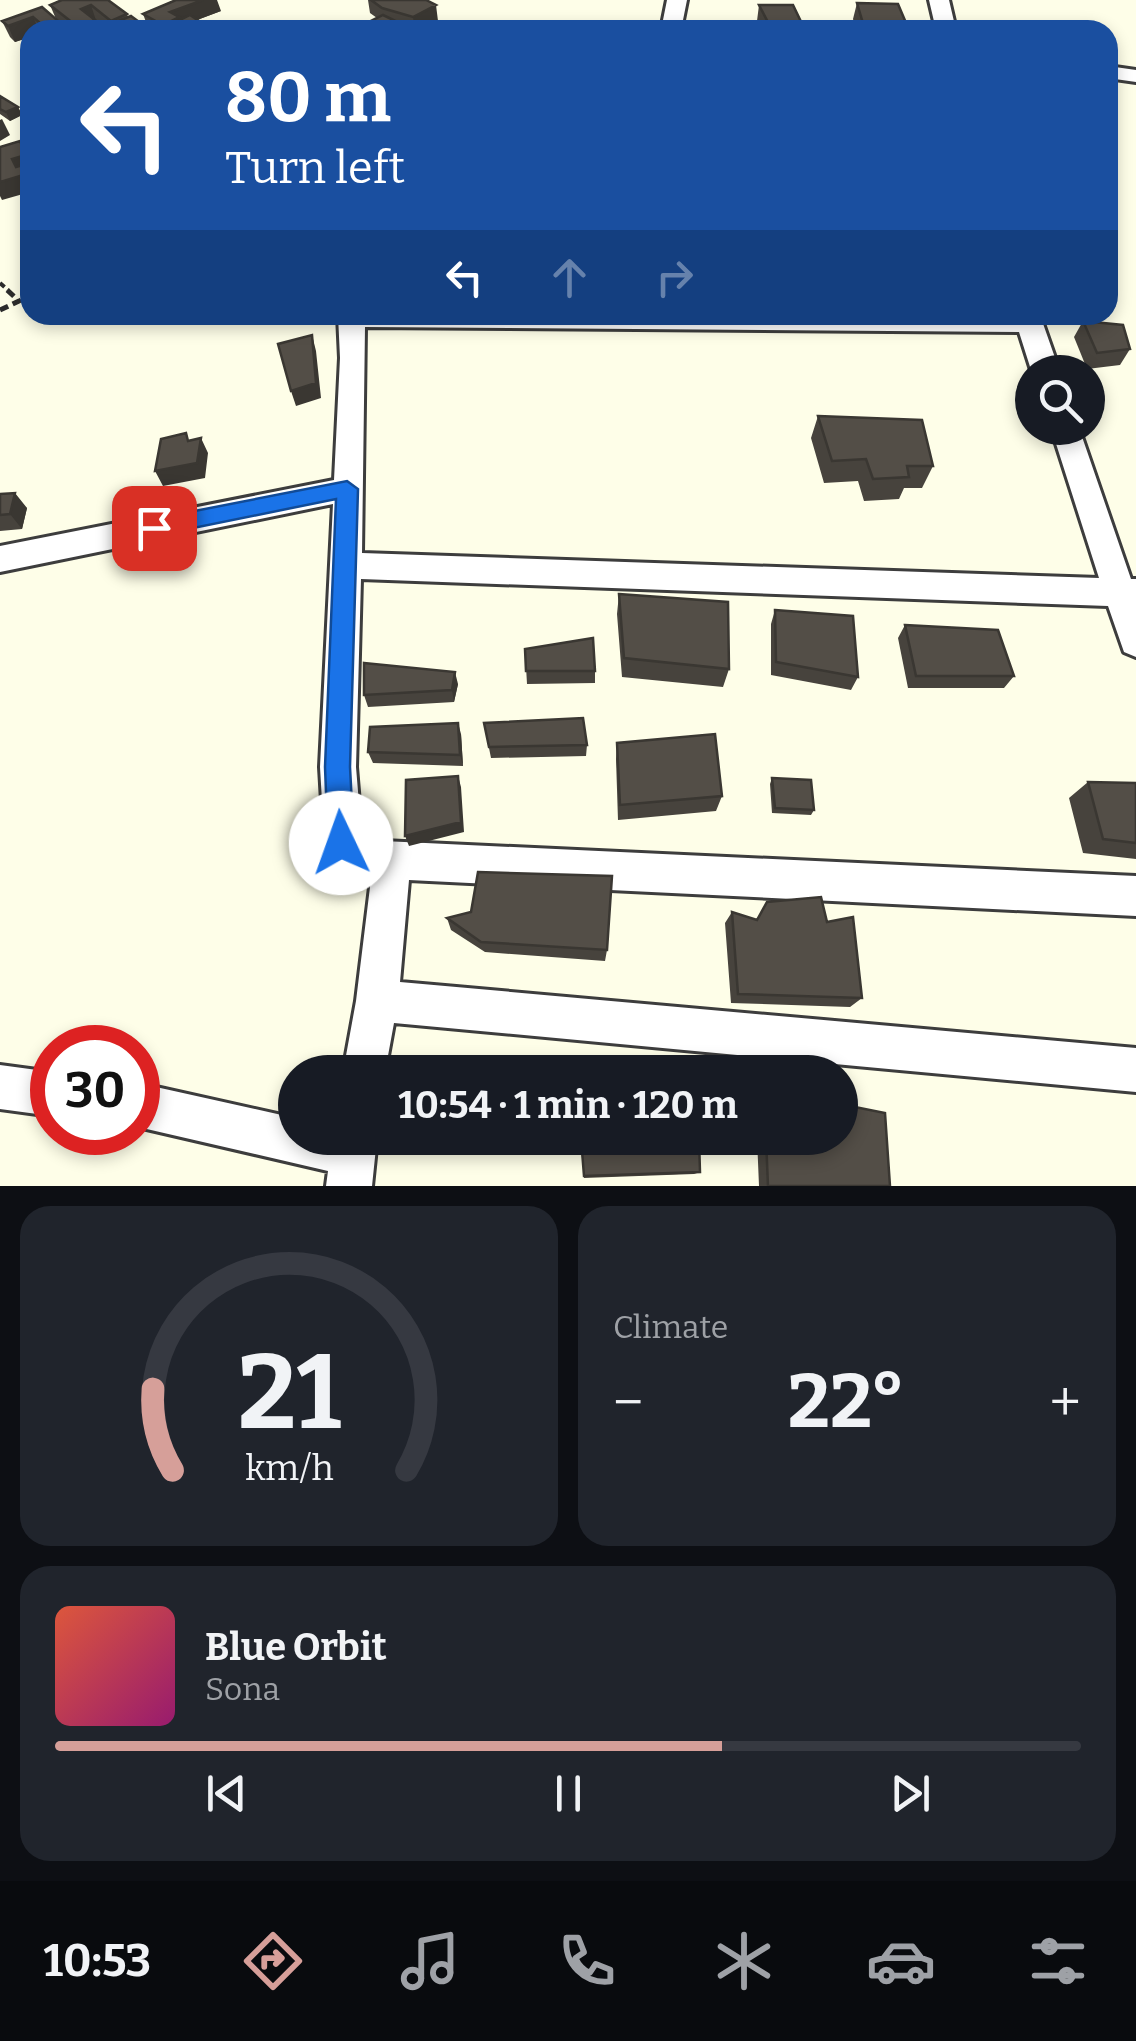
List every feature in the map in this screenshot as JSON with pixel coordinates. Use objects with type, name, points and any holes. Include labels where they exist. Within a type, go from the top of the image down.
[{"type":"street","points":[[352,325],[354,358],[338,767],[341,843],[351,857],[1136,896]]},
{"type":"street","points":[[1030,325],[1040,355]]},
{"type":"street","points":[[1072,445],[1128,592],[1136,642]]},
{"type":"street","points":[[0,559],[347,489]]},
{"type":"street","points":[[345,565],[607,578],[1128,592]]},
{"type":"street","points":[[367,1055],[392,860]]},
{"type":"street","points":[[377,1000],[1136,1070]]},
{"type":"street","points":[[0,1087],[30,1091]]},
{"type":"street","points":[[160,1110],[352,1159]]},
{"type":"path","points":[[0,283],[20,301],[0,310]]},
{"type":"building","points":[[62,0],[108,0],[127,14],[110,20],[91,5],[81,9],[95,20],[69,20],[50,5]]},
{"type":"building","points":[[176,0],[203,0],[170,12],[179,17],[173,20],[154,20],[143,14]]},
{"type":"building","points":[[371,0],[426,0],[436,5],[413,17],[382,8]]},
{"type":"building","points":[[857,3],[898,4],[905,20],[862,20]]},
{"type":"building","points":[[759,5],[793,5],[800,20],[767,20]]},
{"type":"building","points":[[42,7],[57,20],[33,17],[8,26],[2,21]]},
{"type":"building","points":[[0,96],[18,107],[6,112],[0,109]]},
{"type":"building","points":[[20,141],[20,157],[12,159],[16,167],[20,166],[20,176],[0,182],[0,147]]},
{"type":"building","points":[[1085,325],[1123,325],[1130,349],[1097,353]]},
{"type":"building","points":[[312,335],[316,383],[291,391],[278,344]]},
{"type":"building","points":[[818,416],[922,420],[933,466],[907,466],[909,477],[873,479],[866,459],[832,461]]},
{"type":"building","points":[[186,433],[188,441],[201,438],[197,463],[155,471],[161,439]]},
{"type":"building","points":[[15,493],[10,514],[0,515],[0,494]]},
{"type":"building","points":[[619,594],[728,602],[729,669],[624,658]]},
{"type":"building","points":[[775,610],[853,616],[858,677],[776,662]]},
{"type":"building","points":[[905,625],[998,630],[1014,676],[916,676]]},
{"type":"building","points":[[593,638],[595,671],[526,671],[525,649]]},
{"type":"building","points":[[364,663],[455,672],[452,690],[364,695]]},
{"type":"building","points":[[583,718],[587,745],[489,747],[484,723]]},
{"type":"building","points":[[458,723],[460,755],[368,752],[370,727]]},
{"type":"building","points":[[715,734],[722,796],[620,805],[617,743]]},
{"type":"building","points":[[458,776],[461,822],[405,836],[406,780]]},
{"type":"building","points":[[772,778],[811,780],[814,810],[775,808]]},
{"type":"building","points":[[1088,782],[1136,783],[1136,843],[1103,839]]},
{"type":"building","points":[[478,872],[612,876],[607,950],[481,942],[447,918],[471,912]]},
{"type":"building","points":[[821,897],[827,922],[853,917],[862,998],[738,994],[732,912],[757,920],[767,902]]},
{"type":"building","points":[[858,1108],[885,1113],[890,1186],[768,1186],[767,1155],[858,1155]]},
{"type":"building","points":[[582,1155],[700,1155],[700,1172],[584,1176]]},
{"type":"route","points":[[154,528],[347,489],[338,767],[341,843]]}]
